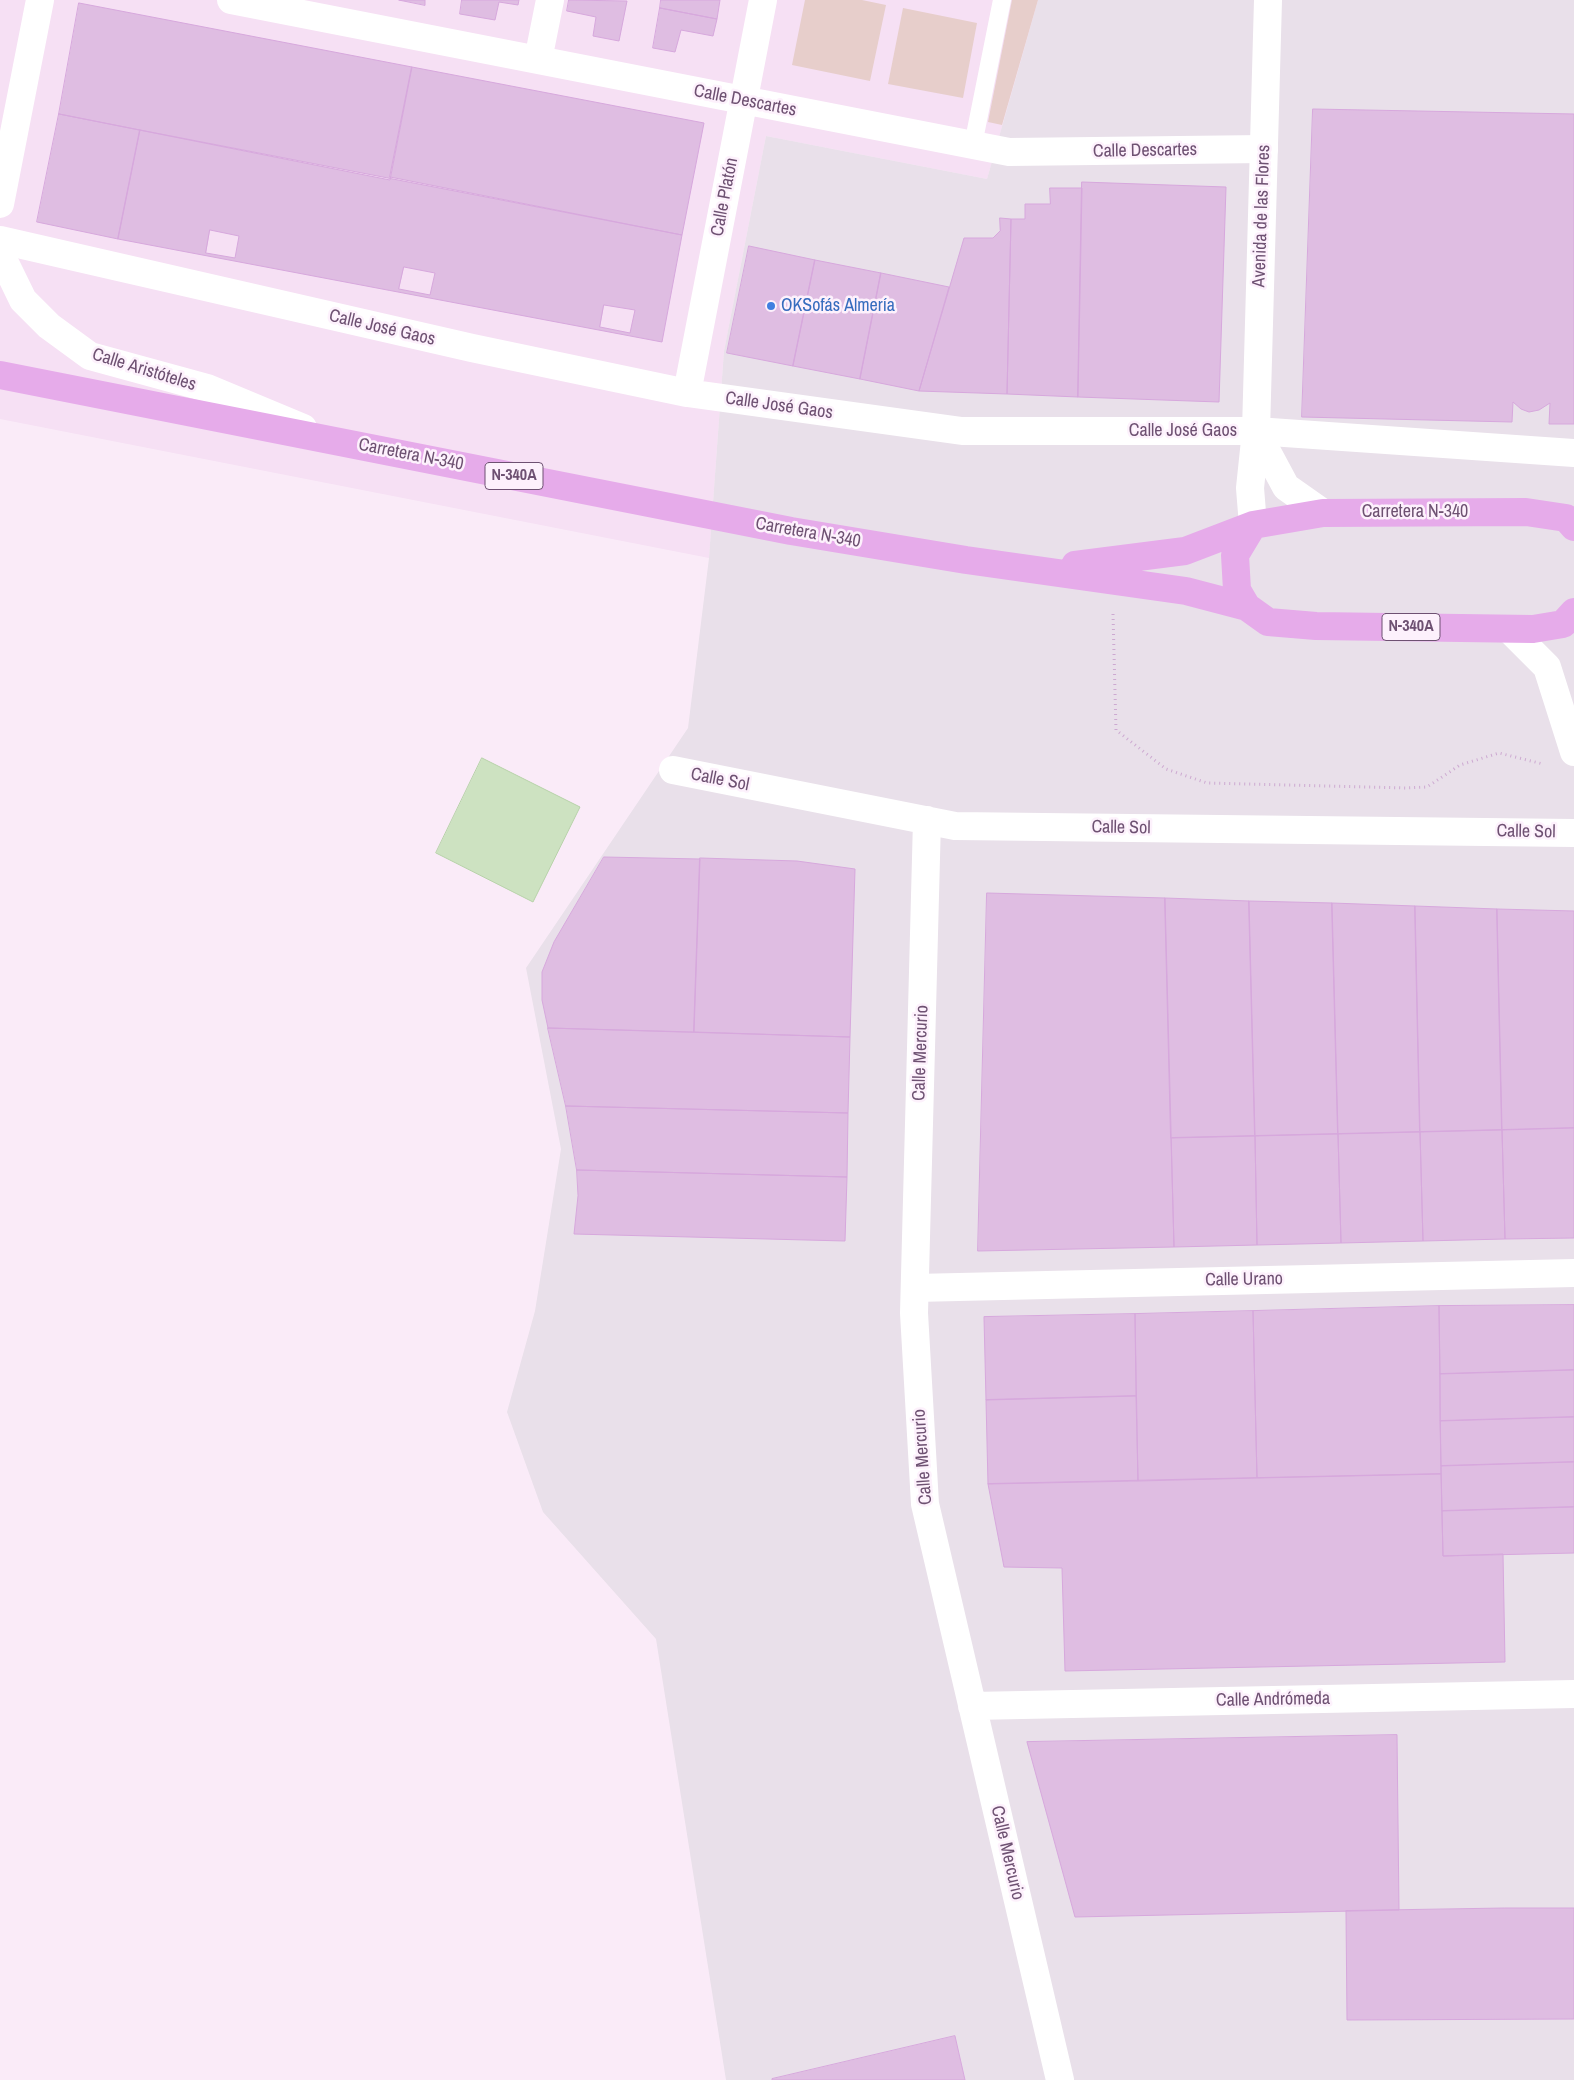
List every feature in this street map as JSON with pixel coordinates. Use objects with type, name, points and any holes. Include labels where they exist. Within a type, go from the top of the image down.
[{"type":"highway","name":"Carretera N-340","points":[[0,375],[791,531],[1186,591],[1247,607],[1268,622],[1306,625],[1533,629],[1563,624],[1574,612]]},
{"type":"highway","name":"Carretera N-340","points":[[1029,568],[1109,562],[1185,550],[1253,525],[1323,513],[1526,512],[1566,518],[1574,527]]},
{"type":"highway","name":"Carretera N-340","points":[[1247,607],[1237,590],[1235,555],[1253,525]]},
{"type":"street","points":[[0,204],[40,0]]},
{"type":"street","name":"Calle Descartes","points":[[231,0],[313,8],[538,60],[1009,152],[1264,149]]},
{"type":"street","points":[[538,60],[550,0]]},
{"type":"street","name":"Calle Platón","points":[[687,393],[763,0]]},
{"type":"street","name":"Avenida de las Flores","points":[[1253,525],[1250,488],[1256,431],[1268,0]]},
{"type":"street","name":"Calle José Gaos","points":[[0,240],[472,348],[687,393],[962,431],[1256,431],[1574,452]]},
{"type":"street","name":"Calle Aristóteles","points":[[0,253],[23,300],[49,326],[90,356],[207,388],[327,438]]},
{"type":"street","name":"Avenida de las Flores","points":[[1256,431],[1286,487],[1323,513]]},
{"type":"street","points":[[1509,629],[1547,667],[1574,752]]},
{"type":"street","name":"Calle Sol","points":[[673,770],[955,826],[1574,833]]},
{"type":"street","name":"Calle Mercurio","points":[[927,820],[914,1313],[925,1504],[1060,2080]]},
{"type":"street","name":"Calle Urano","points":[[915,1288],[1574,1273]]},
{"type":"street","name":"Calle Andrómeda","points":[[972,1706],[1574,1694]]},
{"type":"lane","points":[[973,146],[1002,0]]},
{"type":"path","points":[[1116,581],[1112,631],[1116,730],[1166,769],[1208,783],[1406,788],[1427,787],[1460,765],[1499,753],[1550,766]]},
{"type":"shaded area","points":[[0,0],[1038,0],[987,179],[766,136],[724,351],[709,558],[0,419]]},
{"type":"shaded area","points":[[805,0],[862,0],[886,5],[870,81],[792,65]]},
{"type":"shaded area","points":[[1012,0],[1038,0],[1002,125],[988,122]]},
{"type":"shaded area","points":[[1038,0],[1574,0],[1574,2080],[726,2080],[656,1639],[543,1512],[507,1412],[535,1311],[561,1149],[526,968],[688,728],[709,558],[724,351],[766,136],[987,179]]},
{"type":"shaded area","points":[[903,8],[977,23],[963,98],[888,84]]},
{"type":"shaded area","points":[[482,758],[580,807],[533,902],[436,853]]},
{"type":"building","points":[[399,0],[425,0],[425,5]]},
{"type":"building","points":[[462,0],[519,0],[518,5],[499,2],[495,20],[460,14]]},
{"type":"building","points":[[569,0],[627,1],[619,41],[593,36],[596,17],[567,11]]},
{"type":"building","points":[[661,0],[720,0],[717,19],[660,8]]},
{"type":"building","points":[[79,3],[412,67],[390,180],[59,114]]},
{"type":"building","points":[[660,8],[717,19],[713,36],[681,30],[675,52],[653,48]]},
{"type":"building","points":[[412,67],[704,123],[682,235],[390,177]]},
{"type":"building","points":[[1313,109],[1574,114],[1574,424],[1549,424],[1550,403],[1539,410],[1529,412],[1521,409],[1513,402],[1512,422],[1302,417]]},
{"type":"building","points":[[59,114],[140,130],[118,239],[37,222]]},
{"type":"building","points":[[140,130],[682,235],[662,342],[118,239]],"holes":[[[210,230],[239,236],[235,258],[206,253]],[[404,267],[435,273],[430,295],[399,289]],[[604,305],[635,310],[630,333],[600,327]]]},
{"type":"building","points":[[1082,182],[1226,187],[1219,402],[1078,397]]},
{"type":"building","points":[[1050,188],[1082,188],[1078,397],[1007,394],[1011,219],[1025,219],[1025,204],[1050,204]]},
{"type":"building","points":[[1000,218],[1011,219],[1007,394],[919,391],[964,238],[993,238],[1000,231]]},
{"type":"building","name":"OKSofás Almería","points":[[749,246],[815,260],[793,366],[727,353]]},
{"type":"building","points":[[815,260],[881,273],[860,379],[793,366]]},
{"type":"building","points":[[881,273],[949,287],[919,391],[860,379]]},
{"type":"building","points":[[604,857],[700,859],[694,1032],[548,1028],[542,1000],[542,972],[554,942]]},
{"type":"building","points":[[700,858],[797,861],[855,869],[850,1037],[694,1032]]},
{"type":"building","points":[[987,893],[1165,898],[1174,1247],[978,1251]]},
{"type":"building","points":[[1165,898],[1249,901],[1255,1136],[1171,1138]]},
{"type":"building","points":[[1249,901],[1332,903],[1338,1134],[1255,1136]]},
{"type":"building","points":[[1332,903],[1415,906],[1420,1132],[1338,1134]]},
{"type":"building","points":[[1415,906],[1497,909],[1502,1130],[1420,1132]]},
{"type":"building","points":[[1497,909],[1574,911],[1574,1128],[1502,1130]]},
{"type":"building","points":[[548,1028],[850,1037],[848,1113],[566,1106]]},
{"type":"building","points":[[566,1106],[848,1113],[847,1177],[577,1170]]},
{"type":"building","points":[[1574,1128],[1574,1238],[1505,1239],[1502,1130]]},
{"type":"building","points":[[1502,1130],[1505,1239],[1423,1241],[1420,1132]]},
{"type":"building","points":[[1420,1132],[1423,1241],[1341,1243],[1338,1134]]},
{"type":"building","points":[[1338,1134],[1341,1243],[1257,1245],[1255,1136]]},
{"type":"building","points":[[1255,1136],[1257,1245],[1174,1247],[1171,1138]]},
{"type":"building","points":[[577,1170],[847,1177],[845,1241],[574,1234],[578,1196]]},
{"type":"building","points":[[1574,1305],[1574,1370],[1440,1374],[1439,1306]]},
{"type":"building","points":[[1439,1306],[1441,1474],[1257,1478],[1253,1311]]},
{"type":"building","points":[[1253,1311],[1257,1478],[1138,1481],[1135,1314]]},
{"type":"building","points":[[1135,1314],[1136,1396],[986,1400],[984,1317]]},
{"type":"building","points":[[1574,1370],[1574,1417],[1440,1421],[1440,1374]]},
{"type":"building","points":[[1136,1396],[1138,1481],[988,1484],[986,1400]]},
{"type":"building","points":[[1574,1417],[1574,1462],[1441,1466],[1440,1421]]},
{"type":"building","points":[[1574,1462],[1574,1507],[1442,1511],[1441,1466]]},
{"type":"building","points":[[1441,1474],[1443,1556],[1503,1554],[1505,1662],[1065,1671],[1062,1568],[1004,1567],[988,1484]]},
{"type":"building","points":[[1574,1507],[1574,1553],[1443,1556],[1442,1511]]},
{"type":"building","points":[[1397,1735],[1399,1910],[1075,1917],[1027,1742]]},
{"type":"building","points":[[1574,1908],[1574,2019],[1347,2020],[1346,1911]]},
{"type":"building","points":[[955,2036],[965,2080],[772,2080],[772,2079]]},
{"type":"place","name":"OKSofás Almería","points":[[771,306]]}]
